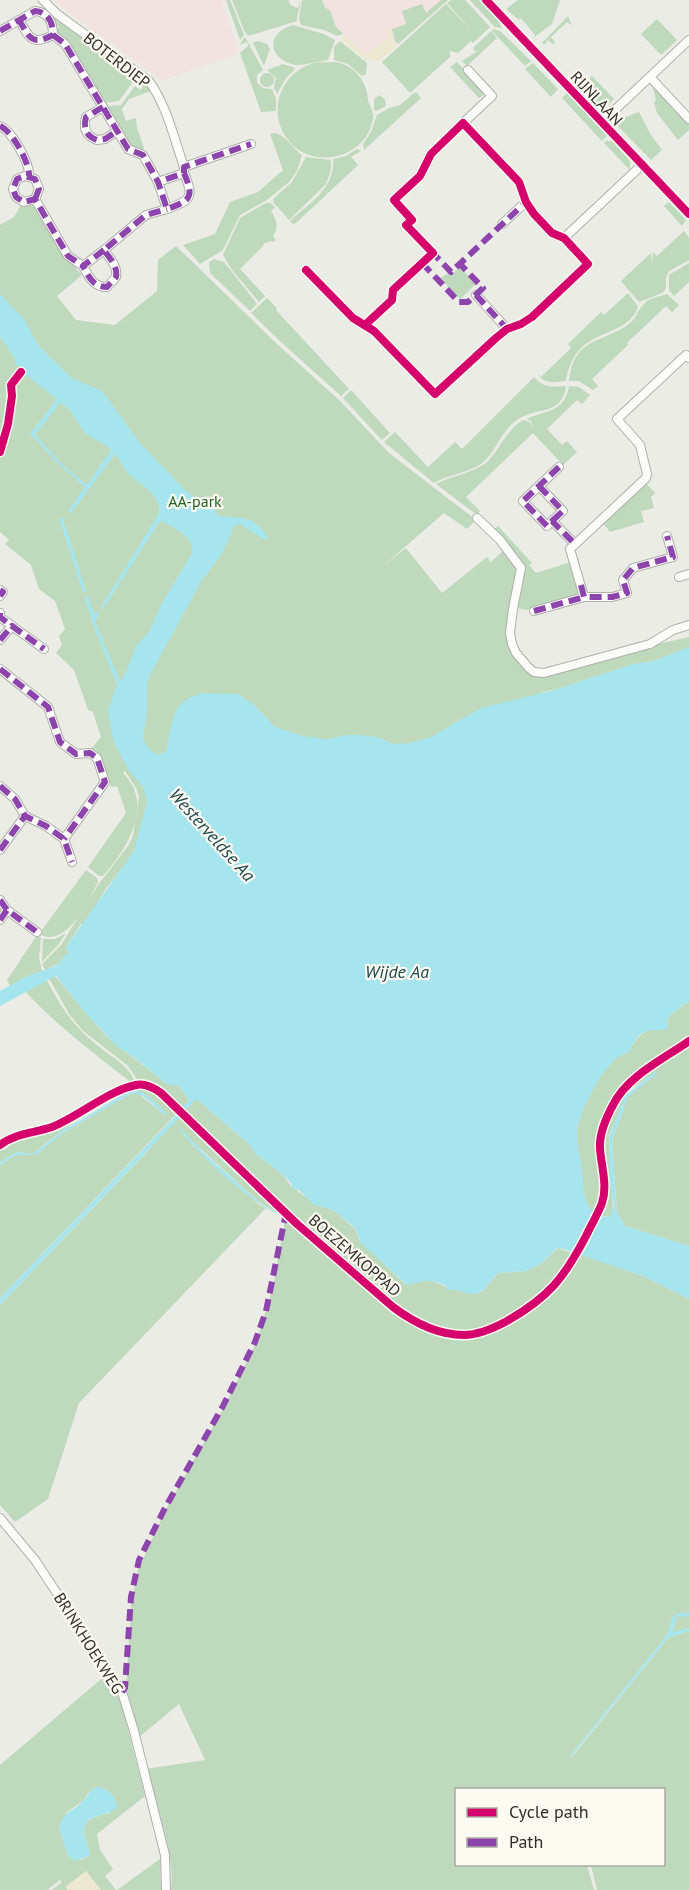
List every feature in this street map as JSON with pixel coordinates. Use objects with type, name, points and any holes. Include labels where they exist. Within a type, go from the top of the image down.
[{"type":"street","name":"RIJNLAAN","points":[[486,0],[689,214]]},
{"type":"street","points":[[0,31],[35,10],[45,7],[53,35],[65,44],[128,148],[143,155],[158,182],[167,209],[146,215],[83,266]]},
{"type":"street","name":"BOTERDIEP","points":[[45,7],[149,81],[157,91],[191,189],[189,198],[185,202],[167,209]]},
{"type":"street","points":[[19,20],[34,41],[44,40],[53,35]]},
{"type":"street","points":[[601,123],[689,40]]},
{"type":"street","points":[[366,324],[392,300],[393,290],[433,254],[406,225],[412,220],[394,200],[420,176],[431,154],[492,96],[468,70]]},
{"type":"street","points":[[650,77],[689,119]]},
{"type":"street","points":[[103,107],[86,117],[84,128],[87,134],[96,140],[105,139],[117,131]]},
{"type":"street","points":[[306,270],[353,318],[375,331],[435,394],[507,329],[532,317],[588,264],[564,238],[552,233],[534,214],[526,202],[519,182],[463,123]]},
{"type":"street","points":[[0,126],[7,129],[30,167],[29,176]]},
{"type":"street","points":[[158,182],[251,144]]},
{"type":"street","points":[[564,238],[642,165]]},
{"type":"street","points":[[29,176],[38,184],[39,191],[35,199],[24,202],[15,198],[12,189],[17,179],[29,176]]},
{"type":"street","points":[[35,199],[68,256],[83,266],[94,284],[100,287],[106,287],[112,283],[116,278],[117,270],[104,250]]},
{"type":"street","points":[[502,224],[526,202]]},
{"type":"street","points":[[476,295],[507,329]]},
{"type":"street","points":[[584,597],[570,549],[646,478],[647,474],[640,445],[617,419],[686,355],[689,358]]},
{"type":"street","points":[[539,486],[563,511],[547,526],[524,501],[539,486],[559,467]]},
{"type":"street","points":[[477,518],[500,540],[521,568],[513,609],[511,639],[516,653],[534,672],[544,673],[645,646],[674,630],[689,625]]},
{"type":"street","points":[[552,521],[575,544]]},
{"type":"street","points":[[534,610],[584,597],[612,597],[627,593],[623,580],[633,568],[673,557],[667,536]]},
{"type":"street","points":[[678,577],[689,574]]},
{"type":"street","points":[[0,590],[3,592],[0,596]]},
{"type":"street","points":[[0,613],[0,617],[44,649]]},
{"type":"street","points":[[0,640],[12,626]]},
{"type":"street","points":[[0,669],[48,707],[60,742],[76,754],[90,753],[97,758],[105,782],[64,839]]},
{"type":"street","points":[[0,786],[15,799],[24,816],[46,826],[64,839],[72,862]]},
{"type":"street","points":[[0,850],[24,816]]},
{"type":"street","points":[[0,900],[7,910],[37,932]]},
{"type":"street","points":[[0,920],[7,910]]},
{"type":"street","name":"BRINKHOEKWEG","points":[[0,1518],[35,1560],[122,1692],[165,1855],[166,1890]]},
{"type":"shaded area","points":[[52,0],[221,0],[240,53],[162,81]]},
{"type":"shaded area","points":[[322,0],[448,0],[379,61],[375,62],[366,60],[341,39],[344,35],[336,27],[330,11],[325,8]]},
{"type":"green space","points":[[226,0],[230,0],[244,35],[240,40]]},
{"type":"green space","points":[[232,0],[288,0],[297,8],[299,0],[300,6],[297,21],[248,36]]},
{"type":"green space","points":[[302,0],[322,0],[325,8],[330,10],[336,27],[343,34],[337,36],[324,30],[301,25],[299,18]]},
{"type":"green space","points":[[441,0],[448,0],[398,44],[395,41],[392,29],[406,24],[402,11],[422,4],[426,13]]},
{"type":"green space","points":[[451,0],[465,0],[490,27],[458,53],[451,51],[449,53],[451,56],[410,93],[382,62],[446,4],[475,34],[447,3]]},
{"type":"green space","points":[[470,0],[479,0],[497,19],[502,28],[495,27]]},
{"type":"green space","points":[[518,0],[560,0],[552,24],[533,38],[535,35],[521,18],[519,20],[506,9]]},
{"type":"green space","points":[[568,16],[572,26],[567,22],[551,37],[555,43],[548,40],[544,45],[542,43]]},
{"type":"green space","points":[[54,17],[137,76],[119,101],[104,103],[57,34],[56,29],[59,26],[55,26]]},
{"type":"green space","points":[[657,19],[677,40],[661,55],[641,34]]},
{"type":"green space","points":[[293,25],[324,34],[335,40],[328,60],[295,65],[279,57],[273,45],[274,39],[284,29]]},
{"type":"green space","points":[[493,29],[500,31],[531,61],[525,66],[492,31]]},
{"type":"green space","points":[[491,31],[497,38],[467,66],[462,61],[476,52],[473,48]]},
{"type":"green space","points":[[245,37],[263,70],[257,75],[257,83],[263,88],[272,89],[276,99],[276,111],[261,112],[240,53],[248,46],[247,42],[239,45]]},
{"type":"green space","points":[[258,41],[267,44],[270,49],[264,66],[253,43]]},
{"type":"green space","points":[[340,41],[367,63],[366,74],[362,76],[348,64],[334,60],[334,47]]},
{"type":"green space","points":[[335,62],[354,70],[362,80],[373,117],[369,131],[362,142],[351,150],[339,156],[326,158],[312,156],[300,151],[289,141],[283,131],[279,120],[279,98],[289,79],[297,71],[314,63]]},
{"type":"green space","points":[[457,62],[486,93],[479,98],[450,67]]},
{"type":"green space","points":[[533,63],[558,89],[551,97],[525,69]]},
{"type":"green space","points":[[283,64],[295,69],[286,78],[277,94],[274,88],[276,78],[267,70]]},
{"type":"green space","points":[[264,73],[270,73],[274,80],[270,87],[264,87],[260,83],[260,77]]},
{"type":"green space","points":[[592,76],[614,99],[607,106],[597,106],[580,88]]},
{"type":"green space","points":[[140,79],[151,91],[129,99],[122,109],[126,121],[136,118],[144,148],[142,152],[129,146],[106,106],[121,105],[135,86],[141,90],[143,86],[138,82]]},
{"type":"green space","points":[[652,85],[689,124],[689,130],[678,140],[657,113]]},
{"type":"green space","points":[[414,93],[421,98],[364,150],[363,144],[371,132],[377,115],[400,105]]},
{"type":"green space","points":[[567,93],[607,136],[602,141],[562,98]]},
{"type":"green space","points":[[379,95],[385,99],[386,106],[376,111],[374,110],[374,99]]},
{"type":"green space","points":[[639,112],[662,150],[651,160],[617,125],[618,120]]},
{"type":"green space","points":[[270,134],[283,136],[302,155],[297,171],[289,182],[267,200],[240,215],[223,250],[200,264],[183,245],[215,234],[230,202],[258,192],[283,170]]},
{"type":"green space","points":[[607,140],[609,142],[611,140],[630,161],[630,170],[604,143]]},
{"type":"green space","points":[[357,149],[361,151],[351,157],[358,165],[293,224],[290,221],[326,186],[333,169],[333,159],[346,156]]},
{"type":"green space","points":[[306,157],[330,160],[330,173],[325,185],[289,220],[273,199],[292,182]]},
{"type":"green space","points":[[669,202],[686,220],[682,226],[664,206]]},
{"type":"green space","points":[[266,203],[275,207],[271,211],[275,217],[276,230],[273,236],[276,240],[263,244],[240,269],[265,296],[259,302],[232,270],[223,255],[240,218]]},
{"type":"green space","name":"AA-park","points":[[35,204],[68,260],[82,275],[57,296],[76,320],[115,325],[157,291],[158,260],[176,246],[276,343],[340,401],[389,453],[476,520],[467,529],[444,513],[382,567],[406,548],[442,593],[487,557],[491,562],[505,549],[517,567],[507,637],[531,673],[689,637],[689,647],[654,661],[634,664],[546,691],[419,751],[168,752],[131,772],[142,784],[147,802],[136,846],[130,858],[105,890],[85,924],[81,924],[66,947],[69,953],[60,963],[45,970],[42,964],[61,945],[98,885],[128,846],[133,836],[135,820],[130,837],[117,859],[103,876],[99,876],[88,867],[126,813],[117,786],[111,787],[100,755],[90,750],[101,737],[93,712],[88,710],[74,670],[56,653],[62,645],[59,636],[65,629],[55,601],[39,589],[31,565],[5,544],[9,540],[0,532],[0,225],[14,217],[21,205]],"holes":[[[125,771],[139,797],[137,811],[135,792],[123,772]]]},
{"type":"green space","points":[[684,231],[689,238],[689,260],[669,271],[666,277],[666,288],[662,293],[639,302],[621,281],[651,253],[652,264],[653,252],[657,256]]},
{"type":"green space","points":[[214,259],[224,262],[257,304],[250,311],[210,273],[209,262]]},
{"type":"green space","points":[[689,263],[689,282],[674,296],[669,291],[669,275]]},
{"type":"green space","points":[[460,267],[476,284],[460,299],[440,278],[449,273],[451,275]]},
{"type":"green space","points":[[628,293],[638,307],[632,318],[623,325],[590,341],[580,350],[571,363],[566,381],[550,382],[540,378],[538,374],[541,377],[571,348],[568,344],[601,312],[604,315]]},
{"type":"green space","points":[[667,294],[679,305],[672,312],[666,306],[627,343],[628,345],[592,379],[598,386],[593,390],[579,381],[569,381],[572,367],[583,349],[629,324],[648,301]]},
{"type":"green space","points":[[267,298],[349,389],[341,396],[251,313]]},
{"type":"green space","points":[[534,377],[548,386],[566,386],[560,402],[549,409],[527,415],[513,423],[486,459],[470,470],[434,483],[384,442],[395,432],[428,467],[455,442],[462,449]]},
{"type":"green space","points":[[569,386],[579,387],[590,395],[582,404],[577,400],[547,429],[562,445],[567,441],[577,452],[563,465],[533,433],[466,497],[480,511],[477,515],[436,484],[487,462],[517,424],[523,420],[530,422],[532,428],[531,421],[526,419],[559,406],[567,395]]},
{"type":"green space","points":[[351,390],[390,433],[382,440],[343,398]]},
{"type":"green space","points":[[646,483],[655,493],[651,497],[654,508],[641,511],[644,522],[610,532],[603,523]]},
{"type":"green space","points":[[500,523],[498,526],[532,563],[529,565],[536,573],[571,562],[577,595],[526,610],[517,608],[525,571],[494,530]]},
{"type":"green space","points":[[86,870],[97,878],[98,882],[75,921],[58,935],[49,937],[39,934]]},
{"type":"green space","points":[[66,933],[42,962],[43,939],[55,939]]},
{"type":"green space","points":[[37,935],[41,938],[39,958],[42,971],[10,986],[7,980]]},
{"type":"green space","points":[[55,976],[107,1037],[168,1085],[178,1085],[189,1100],[187,1109],[195,1099],[199,1101],[249,1144],[255,1153],[283,1175],[291,1186],[318,1206],[336,1212],[355,1229],[360,1241],[405,1284],[430,1280],[451,1289],[475,1294],[483,1291],[498,1273],[527,1271],[542,1263],[558,1248],[574,1254],[561,1277],[546,1293],[523,1310],[495,1325],[468,1333],[456,1333],[434,1329],[414,1319],[401,1312],[369,1286],[171,1099],[152,1086],[139,1082],[127,1065],[82,1030],[69,1014],[49,978]]},
{"type":"green space","points":[[46,979],[73,1021],[88,1038],[125,1067],[135,1083],[133,1084],[77,1039],[25,991]]},
{"type":"green space","points":[[689,1001],[689,1039],[629,1084],[607,1112],[601,1129],[599,1147],[602,1189],[595,1213],[584,1197],[577,1147],[579,1123],[588,1099],[602,1073],[611,1063],[619,1056],[628,1053],[641,1034],[656,1029],[663,1030],[668,1026],[667,1020],[671,1014]]},
{"type":"green space","points":[[689,1044],[689,1246],[625,1226],[617,1213],[612,1140],[628,1097],[656,1072],[630,1090],[609,1135],[613,1210],[610,1217],[598,1215],[604,1208],[607,1196],[602,1149],[603,1131],[609,1114],[630,1086]]},
{"type":"green space","points":[[137,1087],[154,1090],[168,1101],[283,1212],[283,1216],[260,1203],[194,1143],[192,1145],[260,1205],[266,1208],[79,1403],[48,1499],[15,1522],[0,1505],[0,1305],[179,1116],[176,1114],[0,1298],[0,1165],[16,1155],[35,1155],[63,1133],[132,1093],[139,1094],[164,1115],[166,1114],[144,1094],[133,1090],[56,1135],[33,1154],[16,1152],[0,1162],[0,1148],[18,1138],[63,1124],[115,1095]]},
{"type":"green space","points":[[286,1215],[380,1299],[408,1320],[428,1329],[456,1336],[470,1336],[485,1332],[535,1306],[564,1280],[576,1263],[579,1253],[643,1276],[689,1299],[689,1613],[676,1614],[667,1635],[570,1756],[572,1757],[668,1638],[689,1631],[689,1890],[597,1890],[591,1866],[665,1866],[665,1788],[455,1788],[455,1866],[587,1866],[594,1890],[171,1890],[171,1861],[168,1845],[146,1769],[205,1760],[179,1704],[138,1738],[126,1690],[131,1605],[138,1570],[166,1509],[224,1407],[256,1343],[273,1287]]},
{"type":"green space","points":[[689,1616],[689,1628],[675,1633],[673,1632],[675,1618]]},
{"type":"green space","points":[[107,1674],[121,1702],[145,1796],[97,1834],[100,1850],[113,1869],[105,1876],[116,1890],[101,1890],[86,1871],[66,1887],[68,1890],[52,1890],[62,1882],[60,1880],[47,1890],[0,1890],[0,1765]],"holes":[[[96,1787],[105,1789],[110,1813],[89,1820],[84,1828],[90,1856],[80,1860],[67,1854],[59,1827],[67,1812],[84,1800],[88,1793]]]},
{"type":"green space","points":[[160,1859],[161,1890],[117,1890]]},
{"type":"sand","points":[[390,29],[397,46],[377,61],[366,60],[341,39],[344,35],[366,55],[388,37],[387,30]]},
{"type":"sand","points":[[86,1871],[101,1890],[68,1890],[65,1887]]},
{"type":"water","name":"Wijde Aa","points":[[0,294],[24,319],[38,345],[72,378],[102,391],[140,443],[186,491],[212,508],[219,516],[252,521],[268,537],[265,540],[240,524],[234,526],[223,552],[202,580],[152,671],[147,683],[147,712],[143,739],[148,748],[157,755],[166,752],[172,721],[178,707],[189,698],[202,693],[238,694],[253,704],[275,727],[309,738],[311,735],[315,738],[328,739],[361,735],[381,738],[393,744],[410,743],[431,737],[481,708],[554,690],[634,664],[654,661],[689,647],[689,1001],[669,1017],[666,1030],[642,1033],[628,1053],[620,1056],[611,1064],[587,1101],[577,1135],[587,1204],[597,1214],[610,1217],[614,1206],[610,1183],[609,1137],[625,1096],[656,1071],[657,1074],[628,1097],[612,1140],[617,1213],[625,1226],[689,1246],[689,1299],[643,1276],[560,1248],[557,1248],[542,1263],[527,1271],[498,1273],[477,1294],[447,1290],[446,1286],[430,1281],[407,1285],[361,1243],[355,1228],[336,1212],[314,1205],[299,1190],[293,1189],[291,1183],[283,1175],[255,1153],[249,1144],[199,1101],[195,1100],[187,1109],[183,1106],[189,1100],[178,1085],[168,1085],[116,1046],[56,976],[0,1006],[0,991],[28,976],[55,966],[69,953],[66,947],[134,851],[147,802],[144,788],[130,772],[112,736],[108,709],[117,685],[92,622],[85,597],[88,596],[94,614],[97,612],[99,615],[95,621],[120,681],[137,645],[149,632],[161,605],[192,553],[192,547],[187,537],[160,521],[103,609],[101,607],[158,515],[158,502],[150,491],[129,474],[115,454],[71,513],[68,511],[85,487],[30,434],[57,399],[27,376],[16,364],[14,357],[0,337]],"holes":[[[60,403],[86,433],[111,450],[87,485],[62,464],[35,435]]]},
{"type":"water","points":[[62,517],[65,519],[64,522],[86,591],[83,592],[60,522]]},
{"type":"water","points":[[131,1090],[146,1095],[167,1114],[164,1115],[143,1096],[132,1093],[63,1133],[36,1155],[16,1155],[0,1165],[0,1162],[16,1152],[33,1154],[62,1131]]},
{"type":"water","points":[[177,1114],[179,1118],[0,1305],[0,1298]]},
{"type":"water","points":[[180,1128],[205,1154],[260,1203],[281,1215],[254,1200],[226,1178],[189,1141],[179,1130]]},
{"type":"water","points":[[678,1613],[689,1613],[689,1616],[676,1617],[673,1632],[689,1628],[689,1631],[668,1638],[571,1757],[667,1635],[673,1616]]},
{"type":"water","points":[[96,1787],[110,1793],[117,1807],[113,1811],[88,1821],[84,1832],[90,1856],[74,1861],[67,1854],[59,1827],[66,1815]]},
{"type":"marked path","points":[[0,31],[35,11],[47,16],[53,35],[35,40],[29,36],[23,26],[19,20]]},
{"type":"marked path","points":[[53,35],[65,44],[128,149],[143,155],[158,182],[167,209],[182,203],[189,197],[189,187],[184,173],[158,182]]},
{"type":"marked path","points":[[103,107],[86,117],[86,131],[97,140],[105,139],[117,131]]},
{"type":"marked path","points":[[0,126],[10,134],[19,148],[27,163],[29,176]]},
{"type":"marked path","points":[[184,173],[184,167],[251,144]]},
{"type":"marked path","points":[[35,199],[39,189],[35,179],[25,176],[17,179],[13,189],[16,197],[24,202],[35,199],[68,256],[83,266]]},
{"type":"marked path","points":[[431,251],[451,272],[526,202]]},
{"type":"marked path","points":[[104,250],[83,266],[95,283],[107,287],[116,277],[116,269],[104,250],[146,215],[167,209]]},
{"type":"marked path","points":[[422,263],[459,302],[468,302],[483,288],[460,264]]},
{"type":"marked path","points":[[476,295],[507,329]]},
{"type":"marked path","points":[[559,467],[523,501],[547,526],[552,521],[575,544]]},
{"type":"marked path","points":[[539,486],[563,511],[552,521]]},
{"type":"marked path","points":[[581,585],[584,597],[612,597],[627,593],[623,580],[633,568],[673,557],[667,536]]},
{"type":"marked path","points":[[0,590],[3,592],[0,596]]},
{"type":"marked path","points":[[534,611],[584,597]]},
{"type":"marked path","points":[[0,613],[0,617],[12,626]]},
{"type":"marked path","points":[[0,640],[12,626],[44,649]]},
{"type":"marked path","points":[[0,669],[48,707],[60,742],[76,754],[90,753],[97,758],[105,782],[64,839]]},
{"type":"marked path","points":[[0,786],[15,799],[25,816],[46,826],[64,839],[72,862]]},
{"type":"marked path","points":[[0,850],[25,816]]},
{"type":"marked path","points":[[0,900],[7,910],[37,932]]},
{"type":"marked path","points":[[0,920],[7,910]]},
{"type":"marked path","points":[[122,1692],[125,1688],[131,1597],[139,1560],[165,1508],[223,1406],[255,1342],[266,1311],[286,1213]]},
{"type":"cycle path","points":[[486,0],[689,214]]},
{"type":"cycle path","points":[[306,270],[353,318],[374,331],[435,394],[507,329],[532,317],[588,264],[564,238],[552,233],[534,214],[526,202],[519,182],[463,123],[431,154],[420,176],[394,200],[412,220],[406,225],[433,253],[393,290],[392,300],[366,324]]},
{"type":"cycle path","points":[[0,452],[8,424],[12,396],[11,385],[21,372]]},
{"type":"cycle path","name":"BOEZEMKOPPAD","points":[[0,1145],[19,1136],[52,1127],[125,1088],[139,1085],[149,1086],[161,1093],[297,1224],[393,1307],[409,1318],[435,1330],[470,1335],[492,1329],[522,1312],[545,1295],[562,1275],[578,1251],[602,1203],[604,1182],[600,1142],[613,1105],[627,1085],[689,1041]]},
{"type":"water label","name":"Westerveldse Aa","points":[[212,835]]}]
